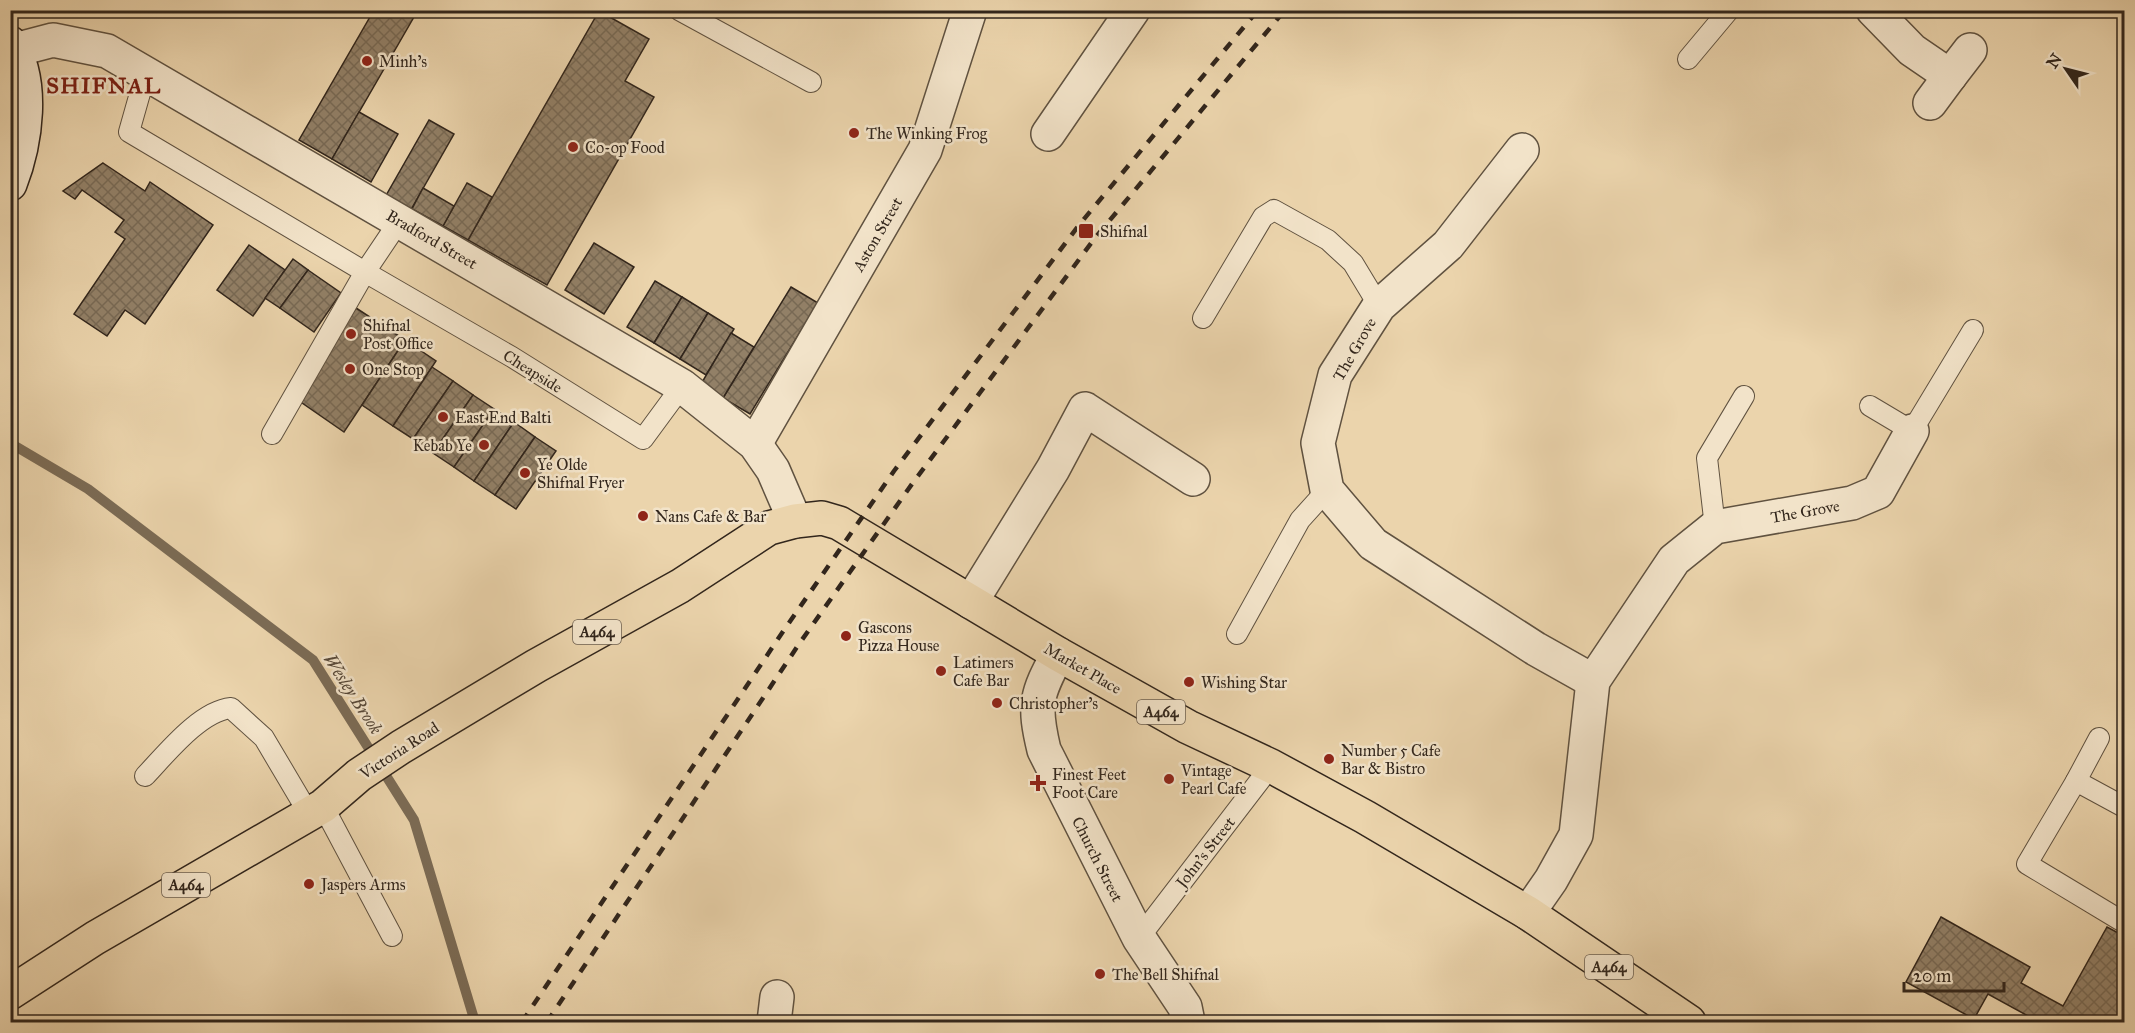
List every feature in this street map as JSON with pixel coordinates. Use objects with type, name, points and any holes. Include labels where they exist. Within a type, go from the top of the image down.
[{"type":"main road","name":"Market Place","points":[[795,521],[822,518],[839,523],[1058,654],[1188,727],[1271,766],[1528,913]]},
{"type":"main road","name":"Victoria Road","points":[[10,993],[95,938],[316,810],[359,775],[401,747],[537,666],[680,586],[769,528],[795,521]]},
{"type":"main road","name":"A464","points":[[1528,913],[1689,1023]]},
{"type":"street","name":"Aston Street","points":[[755,444],[925,150],[970,10]]},
{"type":"street","points":[[1048,134],[1133,10]]},
{"type":"street","points":[[1873,10],[1912,50],[1950,76]]},
{"type":"street","name":"Bradford Street","points":[[13,46],[53,40],[78,43],[107,51],[682,386],[755,444],[773,470],[795,521]]},
{"type":"street","points":[[10,184],[19,163],[25,128],[25,90],[13,46]]},
{"type":"street","points":[[1930,103],[1970,50]]},
{"type":"street","name":"The Grove","points":[[1522,150],[1448,245],[1379,306],[1335,375],[1318,443],[1327,490],[1373,544],[1536,649],[1593,681]]},
{"type":"street","points":[[971,602],[1053,469],[1084,409],[1192,479]]},
{"type":"street","name":"The Grove","points":[[1528,913],[1551,880],[1576,835],[1593,681],[1674,560],[1715,527],[1851,503],[1878,492],[1912,431]]},
{"type":"street","name":"Church Street","points":[[1058,654],[1040,688],[1037,720],[1044,750],[1139,938],[1185,1007],[1188,1023]]},
{"type":"lane","points":[[679,10],[811,82]]},
{"type":"lane","points":[[1688,59],[1729,10]]},
{"type":"lane","name":"Cheapside","points":[[146,72],[129,132],[512,357],[643,440],[682,386]]},
{"type":"lane","points":[[1203,318],[1263,217],[1274,210],[1328,240],[1353,263],[1379,306]]},
{"type":"lane","points":[[272,434],[365,272],[400,220]]},
{"type":"lane","points":[[1870,406],[1912,431],[1973,330]]},
{"type":"lane","points":[[1715,527],[1707,458],[1744,396]]},
{"type":"lane","points":[[1237,634],[1300,520],[1327,490]]},
{"type":"lane","points":[[145,776],[191,730],[221,709],[231,708],[264,738],[316,810],[392,936]]},
{"type":"lane","points":[[2099,738],[2027,864],[2120,920]]},
{"type":"lane","name":"John's Street","points":[[1139,938],[1271,766]]},
{"type":"lane","points":[[2076,781],[2124,807]]},
{"type":"building","name":"Minh's","points":[[374,10],[418,10],[332,159],[299,140]]},
{"type":"building","name":"Co-op Food","points":[[599,11],[649,39],[625,81],[654,97],[547,285],[468,240]]},
{"type":"building","points":[[359,112],[398,134],[371,182],[332,159]]},
{"type":"building","points":[[429,120],[454,134],[409,213],[384,199]]},
{"type":"building","points":[[103,163],[145,191],[150,182],[213,225],[145,324],[125,310],[107,336],[74,314],[125,239],[115,232],[124,220],[82,190],[75,199],[63,191]]},
{"type":"building","points":[[467,183],[492,197],[468,240],[443,226]]},
{"type":"building","points":[[423,188],[454,206],[443,226],[412,209]]},
{"type":"building","points":[[594,243],[634,267],[604,314],[565,290]]},
{"type":"building","points":[[249,245],[285,270],[253,316],[217,290]]},
{"type":"building","points":[[293,259],[308,270],[280,308],[265,298]]},
{"type":"building","points":[[308,270],[341,293],[314,332],[280,308]]},
{"type":"building","points":[[655,281],[682,297],[654,343],[627,327]]},
{"type":"building","points":[[791,287],[818,303],[750,414],[723,398]]},
{"type":"building","points":[[682,297],[708,313],[680,359],[654,343]]},
{"type":"building","name":"One Stop","points":[[356,308],[405,340],[344,432],[295,398]]},
{"type":"building","points":[[708,313],[734,329],[706,375],[680,359]]},
{"type":"building","points":[[731,333],[754,347],[723,398],[701,384]]},
{"type":"building","points":[[405,340],[436,361],[393,426],[362,405]]},
{"type":"building","points":[[432,367],[453,381],[413,439],[393,426]]},
{"type":"building","name":"East End Balti","points":[[453,381],[473,395],[433,453],[413,439]]},
{"type":"building","points":[[473,395],[494,409],[454,467],[433,453]]},
{"type":"building","name":"Kebab Ye","points":[[494,409],[514,422],[474,481],[454,467]]},
{"type":"building","points":[[514,422],[535,437],[495,495],[474,481]]},
{"type":"building","name":"Ye Olde Shifnal Fryer","points":[[535,437],[556,451],[516,509],[495,495]]},
{"type":"building","points":[[1941,917],[2030,967],[2021,983],[2063,1006],[2107,927],[2124,936],[2124,1022],[2039,1022],[1988,994],[1974,1019],[1906,982]]},
{"type":"waterway","name":"Wesley Brook","points":[[10,443],[88,489],[313,660],[414,820],[475,1022]]},
{"type":"railway","points":[[522,1022],[782,633],[894,471],[1079,225],[1258,10]]},
{"type":"railway","points":[[547,1022],[799,644],[912,484],[1095,238],[1285,10]]},
{"type":"place","name":"Minh's","points":[[367,61]]},
{"type":"place","name":"The Winking Frog","points":[[854,133]]},
{"type":"place","name":"Co-op Food","points":[[573,147]]},
{"type":"place","name":"Shifnal","points":[[1086,231]]},
{"type":"place","name":"Shifnal Post Office","points":[[351,334]]},
{"type":"place","name":"One Stop","points":[[350,369]]},
{"type":"place","name":"East End Balti","points":[[443,417]]},
{"type":"place","name":"Kebab Ye","points":[[484,445]]},
{"type":"place","name":"Ye Olde Shifnal Fryer","points":[[525,473]]},
{"type":"place","name":"Nans Cafe & Bar","points":[[643,516]]},
{"type":"place","name":"Gascons Pizza House","points":[[846,636]]},
{"type":"place","name":"Latimers Cafe Bar","points":[[941,671]]},
{"type":"place","name":"Wishing Star","points":[[1189,682]]},
{"type":"place","name":"Christopher's","points":[[997,703]]},
{"type":"place","name":"Number 5 Cafe Bar & Bistro","points":[[1329,759]]},
{"type":"place","name":"Vintage Pearl Cafe","points":[[1169,779]]},
{"type":"place","name":"Finest Feet Foot Care","points":[[1038,783]]},
{"type":"place","name":"Jaspers Arms","points":[[309,884]]},
{"type":"place","name":"The Bell Shifnal","points":[[1100,974]]},
{"type":"district","name":"SHIFNAL","points":[[104,85]]}]
